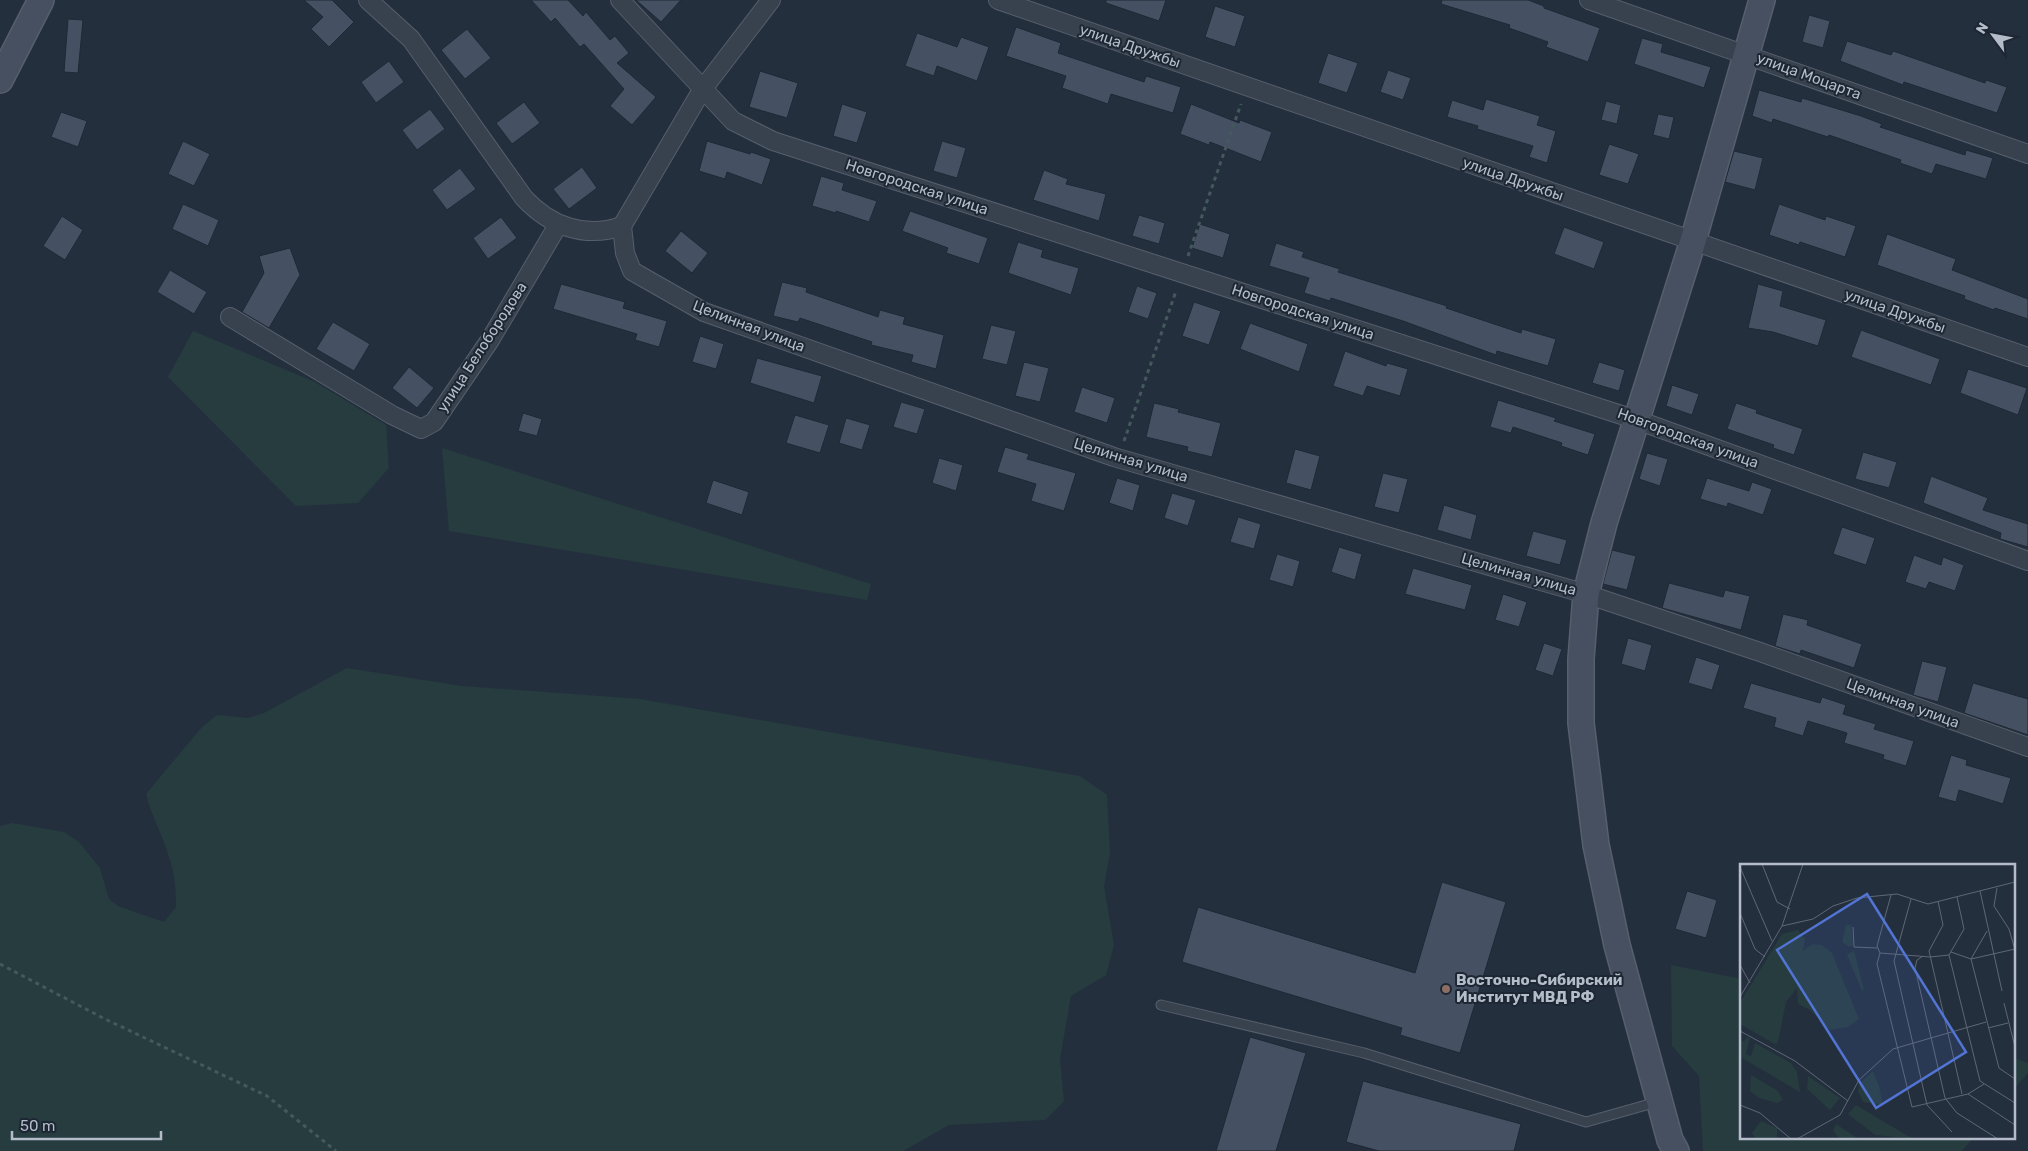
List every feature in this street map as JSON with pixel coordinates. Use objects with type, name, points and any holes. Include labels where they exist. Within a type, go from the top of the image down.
[{"type":"street","points":[[0,80],[41,0]]},
{"type":"street","points":[[368,0],[411,40],[524,198],[537,212],[558,224],[588,232],[622,226],[702,90],[771,0]]},
{"type":"street","name":"Новгородская улица","points":[[620,0],[733,121],[773,141],[1637,420],[2028,561]]},
{"type":"street","name":"улица Дружбы","points":[[998,0],[2028,357]]},
{"type":"street","name":"улица Моцарта","points":[[1589,0],[1745,53],[2028,154]]},
{"type":"street","points":[[1676,1151],[1660,1102],[1617,945],[1596,845],[1581,723],[1581,659],[1586,594],[1604,523],[1693,241],[1745,53],[1762,0]]},
{"type":"street","name":"улица Белобородова","points":[[230,317],[392,415],[421,429],[434,422],[490,340],[558,224]]},
{"type":"street","name":"Целинная улица","points":[[622,226],[625,253],[632,271],[704,312],[1114,457],[1586,594],[1760,652],[2028,748]]},
{"type":"lane","points":[[1161,1005],[1364,1053],[1586,1122],[1660,1102]]},
{"type":"path","points":[[0,964],[103,1018],[267,1096],[336,1151]]},
{"type":"green space","points":[[193,331],[315,382],[386,425],[389,468],[358,503],[296,506],[168,377]]},
{"type":"green space","points":[[442,448],[871,584],[867,600],[449,531]]},
{"type":"green space","points":[[347,668],[462,686],[640,699],[1080,776],[1107,795],[1110,853],[1104,886],[1114,945],[1106,975],[1071,996],[1060,1059],[1064,1101],[1045,1120],[949,1125],[903,1151],[0,1151],[0,826],[12,823],[64,832],[79,842],[100,868],[109,899],[118,906],[164,922],[176,907],[175,882],[173,869],[146,794],[202,727],[217,715],[248,718],[264,713]]},
{"type":"green space","points":[[1671,965],[1740,979],[1740,1138],[1973,1138],[1962,1151],[1703,1151],[1699,1076],[1672,1046]]},
{"type":"green space","points":[[2016,1059],[2028,1063],[2028,1073],[2016,1087]]},
{"type":"building","points":[[304,0],[332,0],[354,22],[329,47],[311,29],[323,17]]},
{"type":"building","points":[[531,0],[568,0],[583,16],[586,12],[610,40],[615,36],[629,53],[617,63],[656,97],[632,125],[610,106],[624,89],[584,44],[580,47],[555,18],[551,22]]},
{"type":"building","points":[[636,0],[681,0],[661,22]]},
{"type":"building","points":[[1106,0],[1166,0],[1159,21],[1106,3]]},
{"type":"building","points":[[1442,0],[1528,0],[1544,6],[1544,8],[1600,28],[1588,62],[1546,47],[1548,42],[1509,28],[1510,25],[1441,4]]},
{"type":"building","points":[[1215,6],[1245,16],[1235,47],[1205,37]]},
{"type":"building","points":[[1809,15],[1830,21],[1823,48],[1802,42]]},
{"type":"building","points":[[68,19],[83,20],[78,73],[64,72]]},
{"type":"building","points":[[1016,27],[1061,43],[1058,53],[1144,82],[1146,76],[1181,87],[1173,113],[1111,94],[1108,104],[1062,88],[1066,76],[1006,56]]},
{"type":"building","points":[[467,29],[491,58],[465,79],[441,50]]},
{"type":"building","points":[[917,33],[957,47],[961,37],[989,47],[977,81],[937,66],[934,76],[905,66]]},
{"type":"building","points":[[1642,38],[1663,44],[1661,52],[1711,67],[1704,88],[1634,64]]},
{"type":"building","points":[[1847,41],[1891,55],[1893,51],[1985,83],[1986,80],[2007,87],[1997,113],[1904,82],[1903,85],[1840,61]]},
{"type":"building","points":[[1328,53],[1358,63],[1347,93],[1318,83]]},
{"type":"building","points":[[389,61],[404,82],[376,103],[361,82]]},
{"type":"building","points":[[1388,70],[1411,78],[1403,100],[1380,92]]},
{"type":"building","points":[[760,71],[798,83],[787,118],[749,107]]},
{"type":"building","points":[[1759,90],[1801,102],[1802,98],[1861,116],[1882,124],[1880,127],[1965,155],[1966,150],[1993,158],[1986,179],[1936,164],[1932,174],[1900,163],[1901,160],[1829,135],[1828,137],[1773,119],[1772,123],[1752,116]]},
{"type":"building","points":[[1486,99],[1540,116],[1537,125],[1556,131],[1547,163],[1529,157],[1533,146],[1477,129],[1478,126],[1447,117],[1452,100],[1483,110]]},
{"type":"building","points":[[1606,101],[1621,105],[1617,124],[1601,120]]},
{"type":"building","points":[[524,102],[540,123],[512,144],[496,123]]},
{"type":"building","points":[[842,104],[867,112],[857,143],[833,136]]},
{"type":"building","points":[[1191,104],[1239,123],[1240,120],[1272,132],[1261,162],[1210,142],[1209,145],[1180,134]]},
{"type":"building","points":[[430,109],[445,129],[417,150],[402,130]]},
{"type":"building","points":[[61,112],[87,121],[78,147],[51,137]]},
{"type":"building","points":[[1658,114],[1674,117],[1669,139],[1653,135]]},
{"type":"building","points":[[183,141],[210,154],[194,186],[168,174]]},
{"type":"building","points":[[707,141],[771,159],[762,185],[727,172],[725,179],[699,171]]},
{"type":"building","points":[[942,141],[966,148],[957,178],[933,171]]},
{"type":"building","points":[[1609,144],[1639,154],[1628,184],[1599,175]]},
{"type":"building","points":[[1734,151],[1763,158],[1755,190],[1725,182]]},
{"type":"building","points":[[582,167],[597,188],[569,209],[553,189]]},
{"type":"building","points":[[460,168],[476,189],[447,210],[432,190]]},
{"type":"building","points":[[1044,170],[1068,179],[1066,184],[1106,194],[1099,221],[1033,200]]},
{"type":"building","points":[[821,176],[844,183],[842,190],[877,201],[869,222],[836,211],[836,213],[812,206]]},
{"type":"building","points":[[183,204],[219,220],[208,246],[172,229]]},
{"type":"building","points":[[1779,204],[1825,220],[1826,216],[1856,226],[1845,257],[1800,242],[1799,245],[1769,235]]},
{"type":"building","points":[[910,211],[988,238],[979,264],[946,253],[948,248],[902,231]]},
{"type":"building","points":[[1139,215],[1165,223],[1159,244],[1132,236]]},
{"type":"building","points":[[62,216],[83,230],[65,260],[43,246]]},
{"type":"building","points":[[501,217],[517,238],[488,259],[473,238]]},
{"type":"building","points":[[1200,224],[1230,234],[1223,258],[1192,248]]},
{"type":"building","points":[[1564,227],[1604,242],[1594,269],[1554,254]]},
{"type":"building","points":[[681,231],[708,253],[692,273],[665,251]]},
{"type":"building","points":[[1887,234],[1956,259],[1952,270],[2028,299],[2028,319],[1995,308],[1994,310],[1964,299],[1965,296],[1877,265]]},
{"type":"building","points":[[1018,242],[1043,250],[1041,257],[1079,268],[1071,295],[1008,273]]},
{"type":"building","points":[[1276,243],[1304,252],[1302,257],[1340,269],[1338,272],[1447,306],[1446,308],[1521,333],[1522,329],[1556,339],[1548,366],[1497,351],[1496,355],[1403,321],[1331,298],[1330,301],[1304,293],[1309,278],[1269,266]]},
{"type":"building","points":[[290,248],[300,275],[269,328],[242,312],[264,273],[259,256]]},
{"type":"building","points":[[170,270],[207,292],[194,314],[157,292]]},
{"type":"building","points":[[782,282],[807,288],[806,292],[878,317],[880,310],[905,317],[903,324],[944,335],[936,369],[911,362],[913,355],[871,345],[872,342],[800,318],[798,322],[773,316]]},
{"type":"building","points":[[561,284],[625,302],[623,308],[667,321],[659,347],[635,340],[637,334],[553,309]]},
{"type":"building","points":[[1758,284],[1783,291],[1780,306],[1826,320],[1818,346],[1773,332],[1748,328]]},
{"type":"building","points":[[1137,286],[1157,293],[1148,319],[1128,312]]},
{"type":"building","points":[[1194,302],[1221,311],[1209,345],[1182,336]]},
{"type":"building","points":[[333,322],[370,344],[354,371],[316,349]]},
{"type":"building","points":[[1250,323],[1308,344],[1299,372],[1240,349]]},
{"type":"building","points":[[991,325],[1016,331],[1007,365],[982,359]]},
{"type":"building","points":[[1861,330],[1940,359],[1931,385],[1851,357]]},
{"type":"building","points":[[700,336],[724,344],[716,369],[692,362]]},
{"type":"building","points":[[1345,351],[1386,366],[1387,363],[1408,369],[1400,396],[1367,386],[1363,396],[1333,386]]},
{"type":"building","points":[[757,358],[822,376],[814,403],[750,383]]},
{"type":"building","points":[[1024,362],[1049,368],[1040,402],[1015,396]]},
{"type":"building","points":[[1599,362],[1625,370],[1619,391],[1592,383]]},
{"type":"building","points":[[409,367],[434,388],[417,408],[392,388]]},
{"type":"building","points":[[1968,369],[2027,388],[2018,415],[1960,393]]},
{"type":"building","points":[[1672,385],[1699,394],[1692,415],[1666,406]]},
{"type":"building","points":[[1082,387],[1115,398],[1107,423],[1074,412]]},
{"type":"building","points":[[1498,400],[1556,418],[1554,421],[1595,434],[1588,455],[1561,446],[1562,443],[1513,427],[1511,433],[1490,427]]},
{"type":"building","points":[[901,402],[925,409],[917,434],[893,427]]},
{"type":"building","points":[[1154,403],[1179,409],[1178,412],[1221,423],[1212,457],[1187,451],[1188,447],[1146,437]]},
{"type":"building","points":[[1736,403],[1757,410],[1756,413],[1803,429],[1794,455],[1773,448],[1774,445],[1727,429]]},
{"type":"building","points":[[523,413],[542,419],[537,436],[518,431]]},
{"type":"building","points":[[795,415],[829,425],[820,453],[786,443]]},
{"type":"building","points":[[846,418],[870,425],[862,450],[839,443]]},
{"type":"building","points":[[1005,447],[1029,454],[1027,459],[1076,473],[1064,511],[1031,501],[1036,484],[997,472]]},
{"type":"building","points":[[1295,449],[1320,456],[1311,490],[1286,483]]},
{"type":"building","points":[[1863,452],[1897,462],[1889,488],[1855,479]]},
{"type":"building","points":[[1647,453],[1668,459],[1660,486],[1639,479]]},
{"type":"building","points":[[939,458],[963,465],[956,491],[932,483]]},
{"type":"building","points":[[1383,473],[1408,479],[1399,513],[1374,507]]},
{"type":"building","points":[[1931,476],[1988,498],[1983,510],[2028,524],[2028,547],[2000,539],[2001,533],[1923,503]]},
{"type":"building","points":[[1117,478],[1140,485],[1133,511],[1109,503]]},
{"type":"building","points":[[1707,478],[1749,491],[1752,482],[1772,489],[1763,515],[1728,503],[1727,507],[1700,499]]},
{"type":"building","points":[[713,480],[749,492],[742,515],[706,503]]},
{"type":"building","points":[[1172,493],[1196,500],[1188,526],[1164,518]]},
{"type":"building","points":[[1444,505],[1477,515],[1471,540],[1437,530]]},
{"type":"building","points":[[1238,517],[1261,524],[1254,549],[1230,542]]},
{"type":"building","points":[[1842,527],[1875,538],[1866,565],[1833,554]]},
{"type":"building","points":[[1533,531],[1567,540],[1560,565],[1526,556]]},
{"type":"building","points":[[1339,547],[1362,554],[1355,580],[1331,572]]},
{"type":"building","points":[[1612,550],[1636,556],[1627,590],[1603,584]]},
{"type":"building","points":[[1277,554],[1300,561],[1293,587],[1269,580]]},
{"type":"building","points":[[1914,555],[1941,565],[1943,557],[1964,565],[1955,591],[1929,582],[1926,589],[1905,582]]},
{"type":"building","points":[[1413,568],[1472,585],[1465,610],[1405,594]]},
{"type":"building","points":[[1669,583],[1723,597],[1725,590],[1750,596],[1741,630],[1662,608]]},
{"type":"building","points":[[1503,594],[1527,602],[1519,627],[1495,620]]},
{"type":"building","points":[[1783,614],[1808,620],[1807,625],[1862,644],[1854,668],[1801,650],[1800,654],[1775,646]]},
{"type":"building","points":[[1628,638],[1652,645],[1645,671],[1621,664]]},
{"type":"building","points":[[1544,643],[1562,649],[1553,676],[1535,670]]},
{"type":"building","points":[[1696,657],[1720,665],[1712,690],[1688,683]]},
{"type":"building","points":[[1922,661],[1947,667],[1938,702],[1913,695]]},
{"type":"building","points":[[1751,683],[1820,703],[1822,697],[1846,705],[1843,714],[1876,724],[1874,729],[1914,741],[1906,766],[1883,759],[1884,755],[1844,743],[1847,733],[1808,721],[1803,736],[1774,727],[1776,718],[1743,708]]},
{"type":"building","points":[[1973,683],[2028,699],[2028,735],[1964,713]]},
{"type":"building","points":[[1951,755],[1967,760],[1966,765],[2011,778],[2003,804],[1959,790],[1956,802],[1938,797]]},
{"type":"building","points":[[1442,882],[1506,902],[1460,1053],[1400,1035],[1402,1028],[1182,962],[1198,907],[1415,973]]},
{"type":"building","points":[[1687,891],[1717,900],[1706,938],[1675,929]]},
{"type":"building","points":[[1250,1037],[1306,1053],[1276,1151],[1216,1151]]},
{"type":"building","points":[[1363,1081],[1521,1124],[1514,1151],[1379,1151],[1346,1142]]},
{"type":"place","name":"Восточно-Сибирский Институт МВД РФ","points":[[1446,989]]}]
